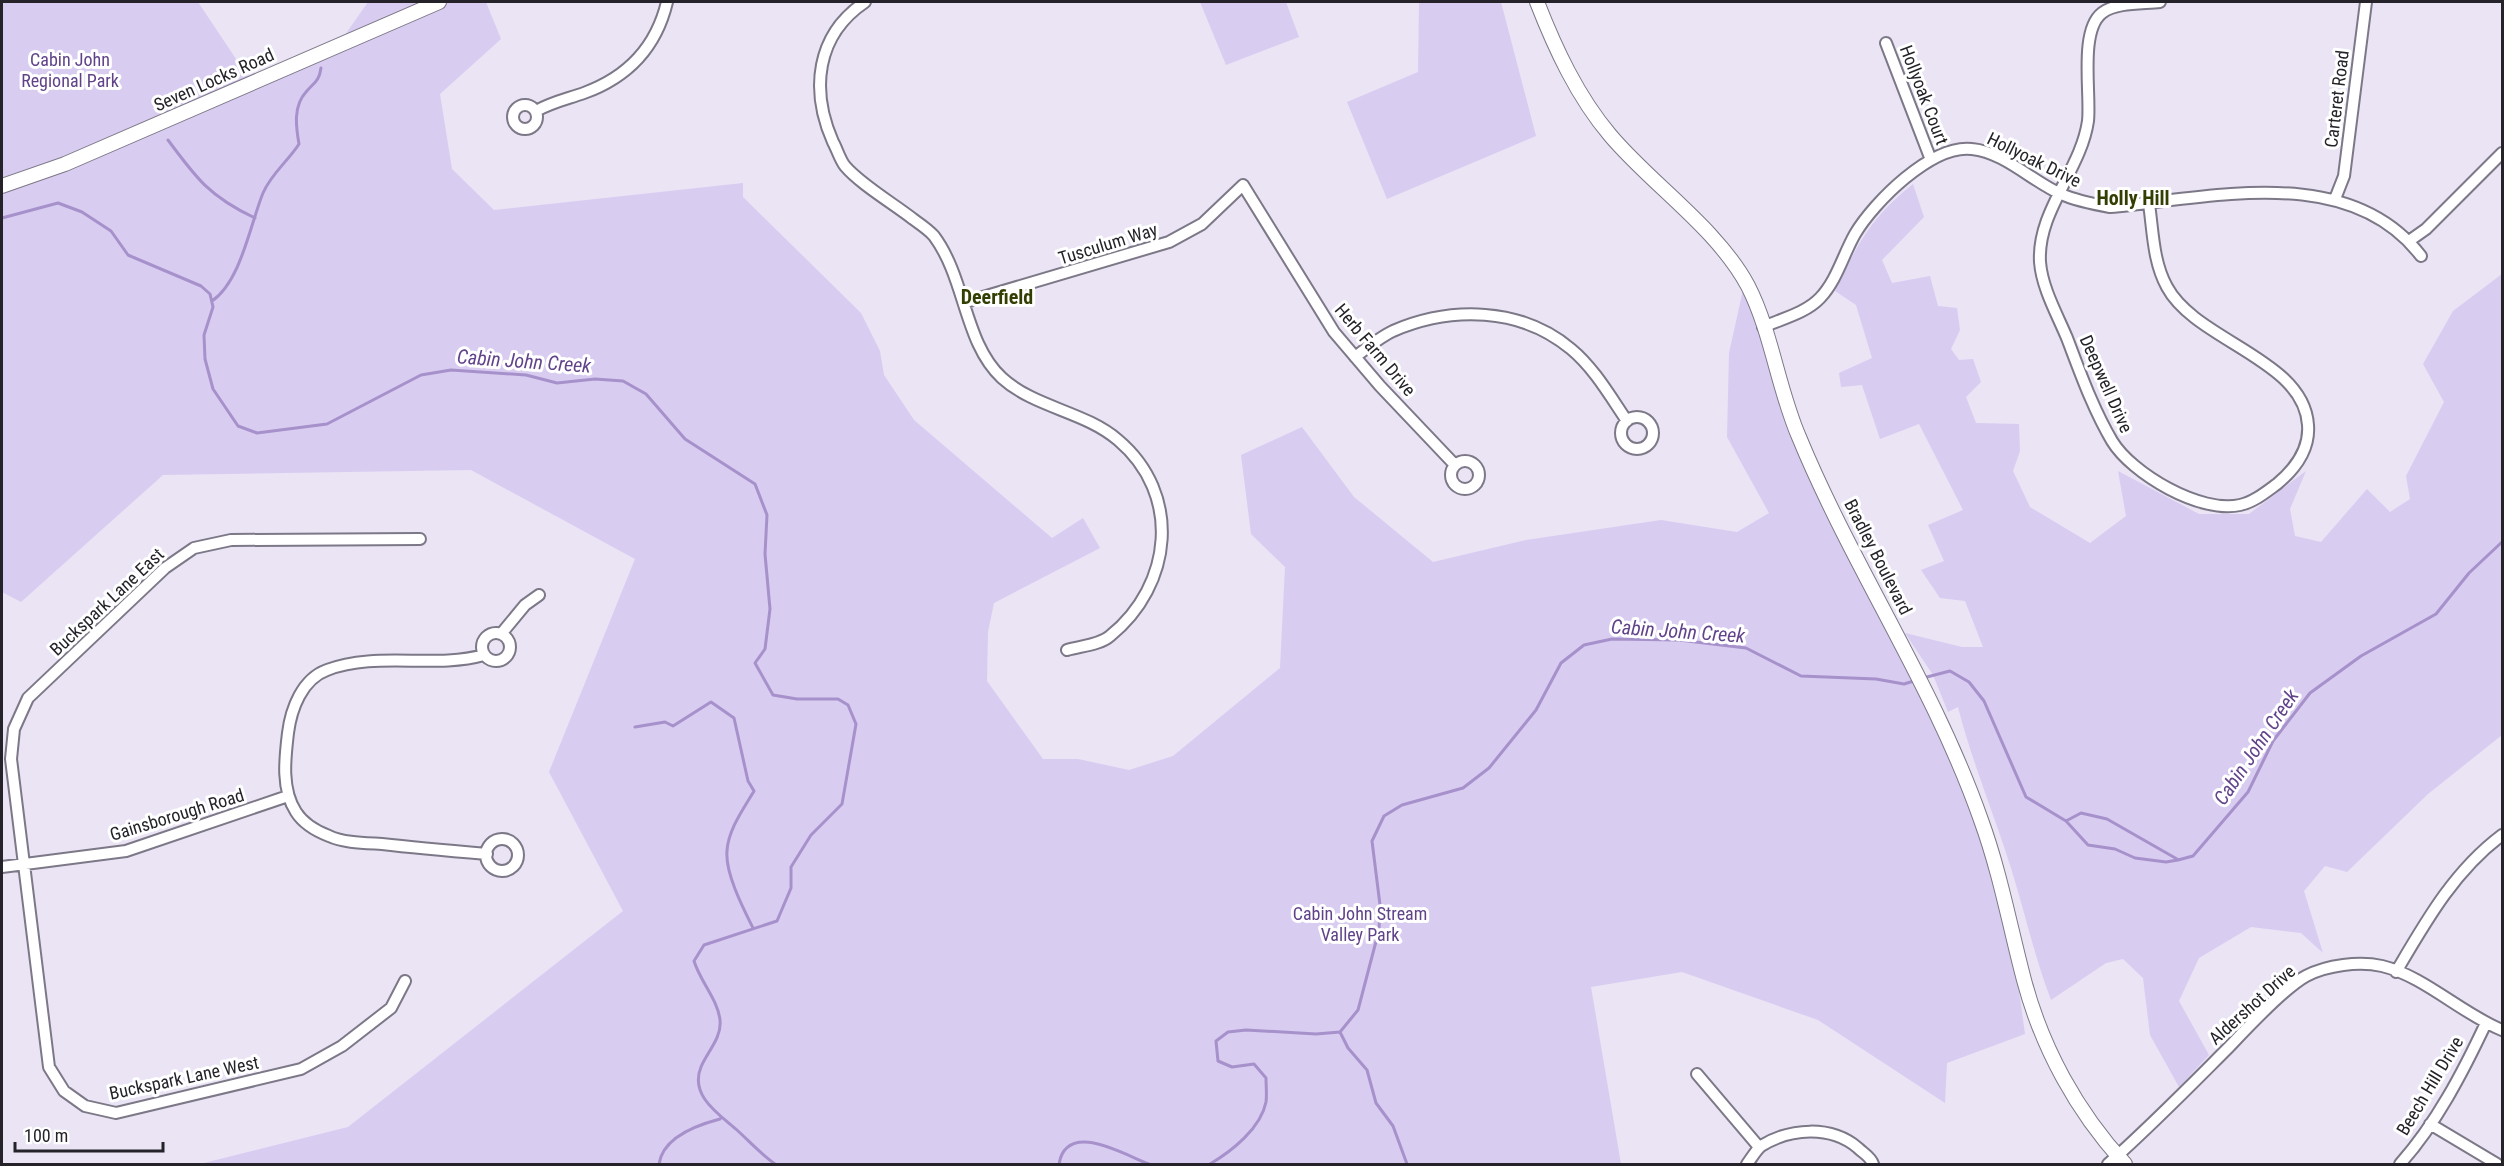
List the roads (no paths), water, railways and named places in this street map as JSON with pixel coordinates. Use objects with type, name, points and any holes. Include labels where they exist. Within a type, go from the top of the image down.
[{"type":"main road","name":"Seven Locks Road","points":[[2,186],[65,164],[439,2]]},
{"type":"main road","name":"Bradley Boulevard","points":[[1537,2],[1571,77],[1611,136],[1697,222],[1748,286],[1798,437],[1942,725],[1981,818],[1992,852],[2025,983],[2042,1034],[2065,1082],[2117,1162]]},
{"type":"street","points":[[536,111],[552,102],[613,81],[634,65],[651,45],[667,2]]},
{"type":"street","points":[[865,2],[852,10],[834,29],[824,51],[821,99],[826,125],[844,166],[933,235],[947,259],[966,302],[977,343],[991,366],[1003,379],[1027,395],[1104,430],[1118,440],[1137,459],[1157,498],[1163,540],[1157,574],[1138,608],[1109,637],[1067,650]]},
{"type":"street","name":"Deepwell Drive","points":[[2149,204],[2157,261],[2167,288],[2183,308],[2283,378],[2302,400],[2308,422],[2308,434],[2301,458],[2292,472],[2262,495],[2241,505],[2221,507],[2189,498],[2135,468],[2113,442],[2091,397],[2052,303],[2040,263],[2041,242],[2060,194],[2079,157],[2085,137],[2088,115],[2089,36],[2096,19],[2103,12],[2119,6],[2160,2]]},
{"type":"street","name":"Carteret Road","points":[[2336,199],[2344,176],[2366,2]]},
{"type":"street","name":"Hollyoak Court","points":[[1886,43],[1931,160]]},
{"type":"street","name":"Hollyoak Drive","points":[[1763,327],[1819,300],[1829,287],[1855,234],[1868,216],[1897,186],[1931,160],[1963,148],[1987,152],[2060,194],[2084,203],[2110,207],[2276,192],[2306,193],[2336,199],[2377,217],[2409,241],[2421,255]]},
{"type":"street","points":[[2409,241],[2426,229],[2502,153]]},
{"type":"street","name":"Tusculum Way","points":[[966,302],[1169,243],[1202,224],[1243,185]]},
{"type":"street","name":"Herb Farm Drive","points":[[1243,185],[1334,332],[1455,465]]},
{"type":"street","points":[[1355,357],[1391,332],[1429,318],[1463,313],[1498,316],[1542,330],[1571,349],[1596,375],[1628,421]]},
{"type":"street","name":"Buckspark Lane East","points":[[24,864],[7,759],[14,729],[28,698],[165,568],[194,549],[231,540],[420,539]]},
{"type":"street","points":[[501,634],[525,605],[539,595]]},
{"type":"street","points":[[484,655],[482,646],[485,638],[492,633],[501,634],[510,643],[507,656],[496,661],[484,655],[466,660],[353,663],[325,670],[295,702],[290,719],[285,765],[288,796],[296,812],[306,824],[330,837],[487,854]]},
{"type":"street","name":"Gainsborough Road","points":[[2,867],[126,851],[288,796]]},
{"type":"street","points":[[2396,972],[2456,876],[2484,848],[2502,835]]},
{"type":"street","name":"Buckspark Lane West","points":[[24,864],[49,1067],[64,1091],[85,1106],[116,1113],[301,1069],[342,1046],[391,1008],[405,981]]},
{"type":"street","name":"Aldershot Drive","points":[[2117,1162],[2253,1022],[2305,977],[2327,968],[2352,965],[2382,966],[2412,978],[2486,1023],[2502,1030]]},
{"type":"street","name":"Beech Hill Drive","points":[[2400,1164],[2430,1124],[2470,1056],[2486,1023]]},
{"type":"street","points":[[1697,1074],[1760,1147]]},
{"type":"street","points":[[2430,1124],[2497,1164]]},
{"type":"street","points":[[1747,1164],[1760,1147],[1786,1134],[1822,1132],[1851,1142],[1874,1164]]},
{"type":"waterway","points":[[212,301],[230,280],[244,252],[266,186],[299,144],[296,124],[297,110],[302,98],[317,79],[321,68]]},
{"type":"waterway","points":[[168,140],[187,165],[215,194],[255,218]]},
{"type":"waterway","name":"Cabin John Creek","points":[[2,218],[58,203],[82,212],[111,231],[128,255],[201,286],[210,294],[213,307],[204,335],[205,359],[213,389],[238,426],[257,433],[327,424],[421,375],[451,370],[526,375],[557,383],[595,379],[623,381],[646,394],[685,439],[755,484],[767,515],[765,554],[770,609],[765,649],[755,663],[773,695],[797,699],[838,699],[848,705],[856,724],[842,804],[811,835],[791,867],[791,888],[777,921],[704,945],[694,961],[716,1005],[720,1020],[719,1033],[701,1067],[698,1077],[699,1087],[708,1104],[775,1164]]},
{"type":"waterway","name":"Cabin John Creek","points":[[1923,678],[1950,671],[1969,682],[1984,701],[2026,797],[2066,821],[2088,845],[2115,849],[2135,858],[2166,862],[2178,860],[2193,856],[2248,792],[2273,741],[2310,693],[2361,656],[2436,614],[2469,573],[2502,542]]},
{"type":"waterway","name":"Cabin John Creek","points":[[1210,1164],[1236,1146],[1252,1130],[1263,1112],[1266,1099],[1266,1078],[1254,1064],[1232,1067],[1218,1061],[1216,1041],[1228,1032],[1246,1030],[1316,1034],[1340,1032],[1358,1010],[1379,930],[1380,905],[1372,841],[1384,816],[1402,805],[1463,788],[1489,768],[1536,710],[1561,663],[1584,645],[1612,639],[1679,640],[1746,648],[1801,676],[1876,679],[1904,684],[1917,680]]},
{"type":"waterway","points":[[635,727],[665,722],[673,726],[711,702],[734,718],[748,781],[754,791],[730,835],[727,860],[744,911],[753,928]]},
{"type":"waterway","name":"Cabin John Creek","points":[[2066,821],[2081,813],[2107,819],[2177,859]]},
{"type":"waterway","points":[[1340,1032],[1348,1048],[1367,1070],[1376,1103],[1393,1126],[1407,1164]]},
{"type":"waterway","points":[[659,1164],[667,1146],[674,1139],[701,1125],[720,1119]]},
{"type":"waterway","name":"Cabin John Creek","points":[[1059,1164],[1064,1151],[1073,1144],[1085,1142],[1113,1149],[1149,1164]]},
{"type":"district","name":"Holly Hill","points":[[2133,198]]},
{"type":"district","name":"Deerfield","points":[[997,297]]},
{"type":"park label","name":"Cabin John Regional Park","points":[[70,70]]},
{"type":"park label","name":"Cabin John Stream Valley Park","points":[[1360,924]]}]
